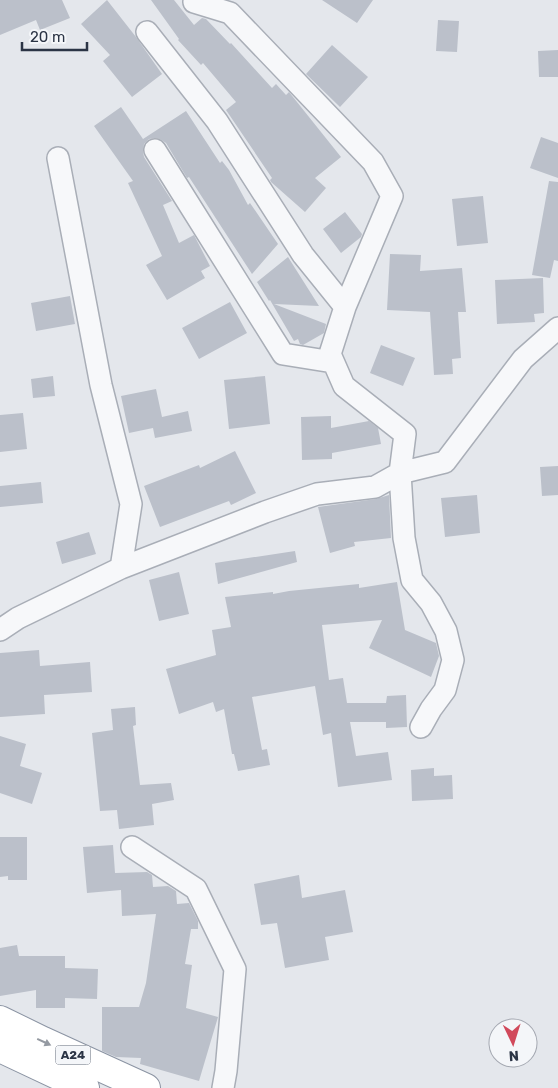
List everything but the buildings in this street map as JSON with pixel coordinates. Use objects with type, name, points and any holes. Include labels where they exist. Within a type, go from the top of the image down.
[{"type":"highway","name":"A24","points":[[0,1020],[43,1042],[146,1088]]},
{"type":"highway","name":"A24","points":[[0,1048],[85,1088]]},
{"type":"street","points":[[194,2],[230,13],[373,162],[392,196],[345,307],[330,354],[344,386],[404,434],[400,473],[404,538],[412,580],[432,603],[446,630],[453,660],[445,690],[421,727]]},
{"type":"street","points":[[147,32],[217,121],[302,255],[345,307]]},
{"type":"street","points":[[155,150],[283,354],[333,362]]},
{"type":"street","points":[[58,158],[100,386],[131,504],[121,568]]},
{"type":"street","points":[[0,630],[18,618],[121,568],[282,506],[317,494],[375,487],[400,473],[446,462],[523,359],[558,328]]},
{"type":"street","points":[[132,847],[196,889],[235,969],[223,1088]]}]
